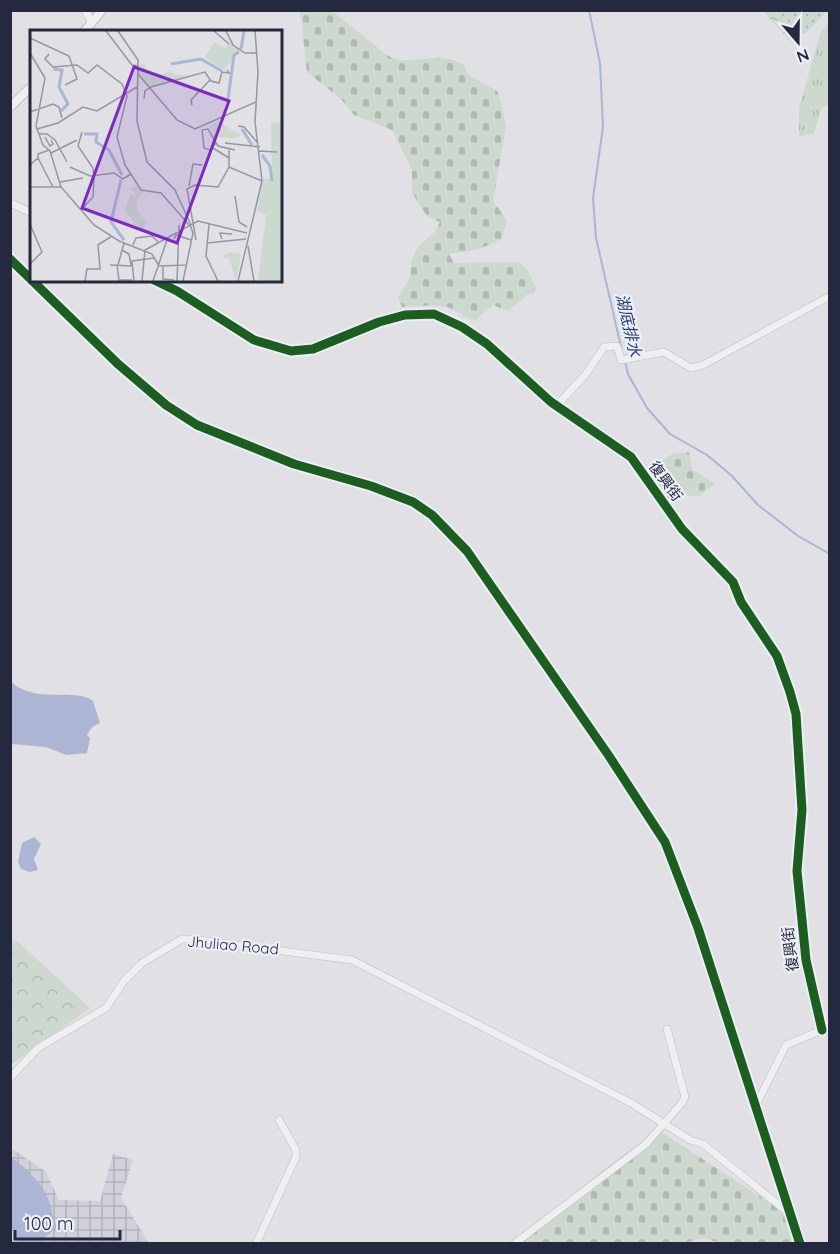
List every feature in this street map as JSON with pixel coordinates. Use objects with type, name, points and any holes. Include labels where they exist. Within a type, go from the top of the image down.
[{"type":"street","points":[[85,10],[92,23]]},
{"type":"street","points":[[86,30],[102,10]]},
{"type":"street","points":[[10,107],[30,88]]},
{"type":"street","points":[[10,203],[30,212]]},
{"type":"street","points":[[10,259],[30,278]]},
{"type":"street","points":[[34,282],[118,364],[166,405],[197,425],[294,464],[371,486],[413,502],[432,515],[467,551],[609,756],[665,842],[702,938],[801,1244]]},
{"type":"street","name":"復興街","points":[[158,282],[177,291],[254,340],[291,351],[313,350],[379,322],[405,315],[434,314],[462,327],[487,344],[556,406],[631,457],[682,529],[733,582],[741,602],[777,656],[796,714],[802,810],[797,871],[806,960],[822,1030]]},
{"type":"street","points":[[556,406],[586,374],[604,347],[617,346],[621,360],[664,352],[691,368],[703,365],[830,296]]},
{"type":"street","name":"Jhuliao Road","points":[[10,1078],[38,1048],[106,1008],[124,981],[142,963],[182,939],[266,947],[352,960],[631,1103],[690,1140],[703,1144],[790,1214]]},
{"type":"street","points":[[755,1107],[786,1045],[822,1030],[830,1022]]},
{"type":"street","points":[[514,1244],[646,1144],[685,1097],[667,1029]]},
{"type":"street","points":[[256,1244],[296,1157],[296,1150],[279,1120]]},
{"type":"shaded area","points":[[10,1147],[46,1172],[59,1200],[100,1201],[113,1154],[133,1160],[121,1198],[149,1243],[11,1243]]},
{"type":"green space","points":[[330,10],[394,59],[444,58],[453,60],[463,64],[468,74],[498,92],[506,126],[493,201],[507,220],[502,239],[479,249],[449,254],[454,263],[519,262],[528,271],[537,290],[527,295],[508,311],[493,305],[476,320],[443,306],[402,307],[398,298],[410,277],[411,263],[418,247],[435,232],[440,222],[427,216],[412,193],[412,170],[392,130],[354,115],[341,99],[307,72],[300,11]]},
{"type":"green space","points":[[763,11],[778,11],[799,35],[791,42]]},
{"type":"green space","points":[[778,11],[827,11],[806,33],[799,35]]},
{"type":"green space","points":[[829,23],[829,103],[821,109],[814,133],[799,137],[799,108],[821,31]]},
{"type":"green space","points":[[689,452],[692,469],[715,484],[699,496],[686,495],[677,502],[667,503],[644,471],[673,454]]},
{"type":"green space","points":[[16,940],[90,1008],[11,1065],[10,942]]},
{"type":"green space","points":[[658,1130],[790,1216],[797,1243],[743,1245],[702,1238],[685,1244],[517,1244],[604,1169]]},
{"type":"water","points":[[10,681],[31,692],[76,695],[93,701],[100,723],[92,727],[87,735],[90,738],[87,753],[66,755],[46,747],[11,744]]},
{"type":"water","points":[[34,837],[41,844],[34,859],[38,870],[30,872],[21,869],[18,862],[22,843]]},
{"type":"water","points":[[11,1157],[29,1172],[48,1197],[57,1227],[38,1243],[21,1243],[11,1227]]},
{"type":"waterway","name":"湖底排水","points":[[589,10],[600,63],[603,127],[593,198],[596,238],[621,347]]},
{"type":"waterway","name":"湖底排水","points":[[625,361],[628,374],[647,408],[670,434],[707,455],[732,476],[758,505],[798,536],[830,554]]},
{"type":"cycle path","points":[[10,259],[30,278]]},
{"type":"cycle path","points":[[34,282],[118,364],[166,405],[197,425],[294,464],[371,486],[413,502],[432,515],[467,551],[609,756],[665,842],[698,928],[800,1244]]},
{"type":"cycle path","points":[[158,282],[177,291],[254,340],[291,351],[313,349],[379,322],[405,315],[434,314],[462,327],[487,344],[551,402],[631,457],[682,529],[733,582],[741,602],[777,656],[790,692],[796,714],[802,810],[797,871],[806,960],[822,1030]]}]
